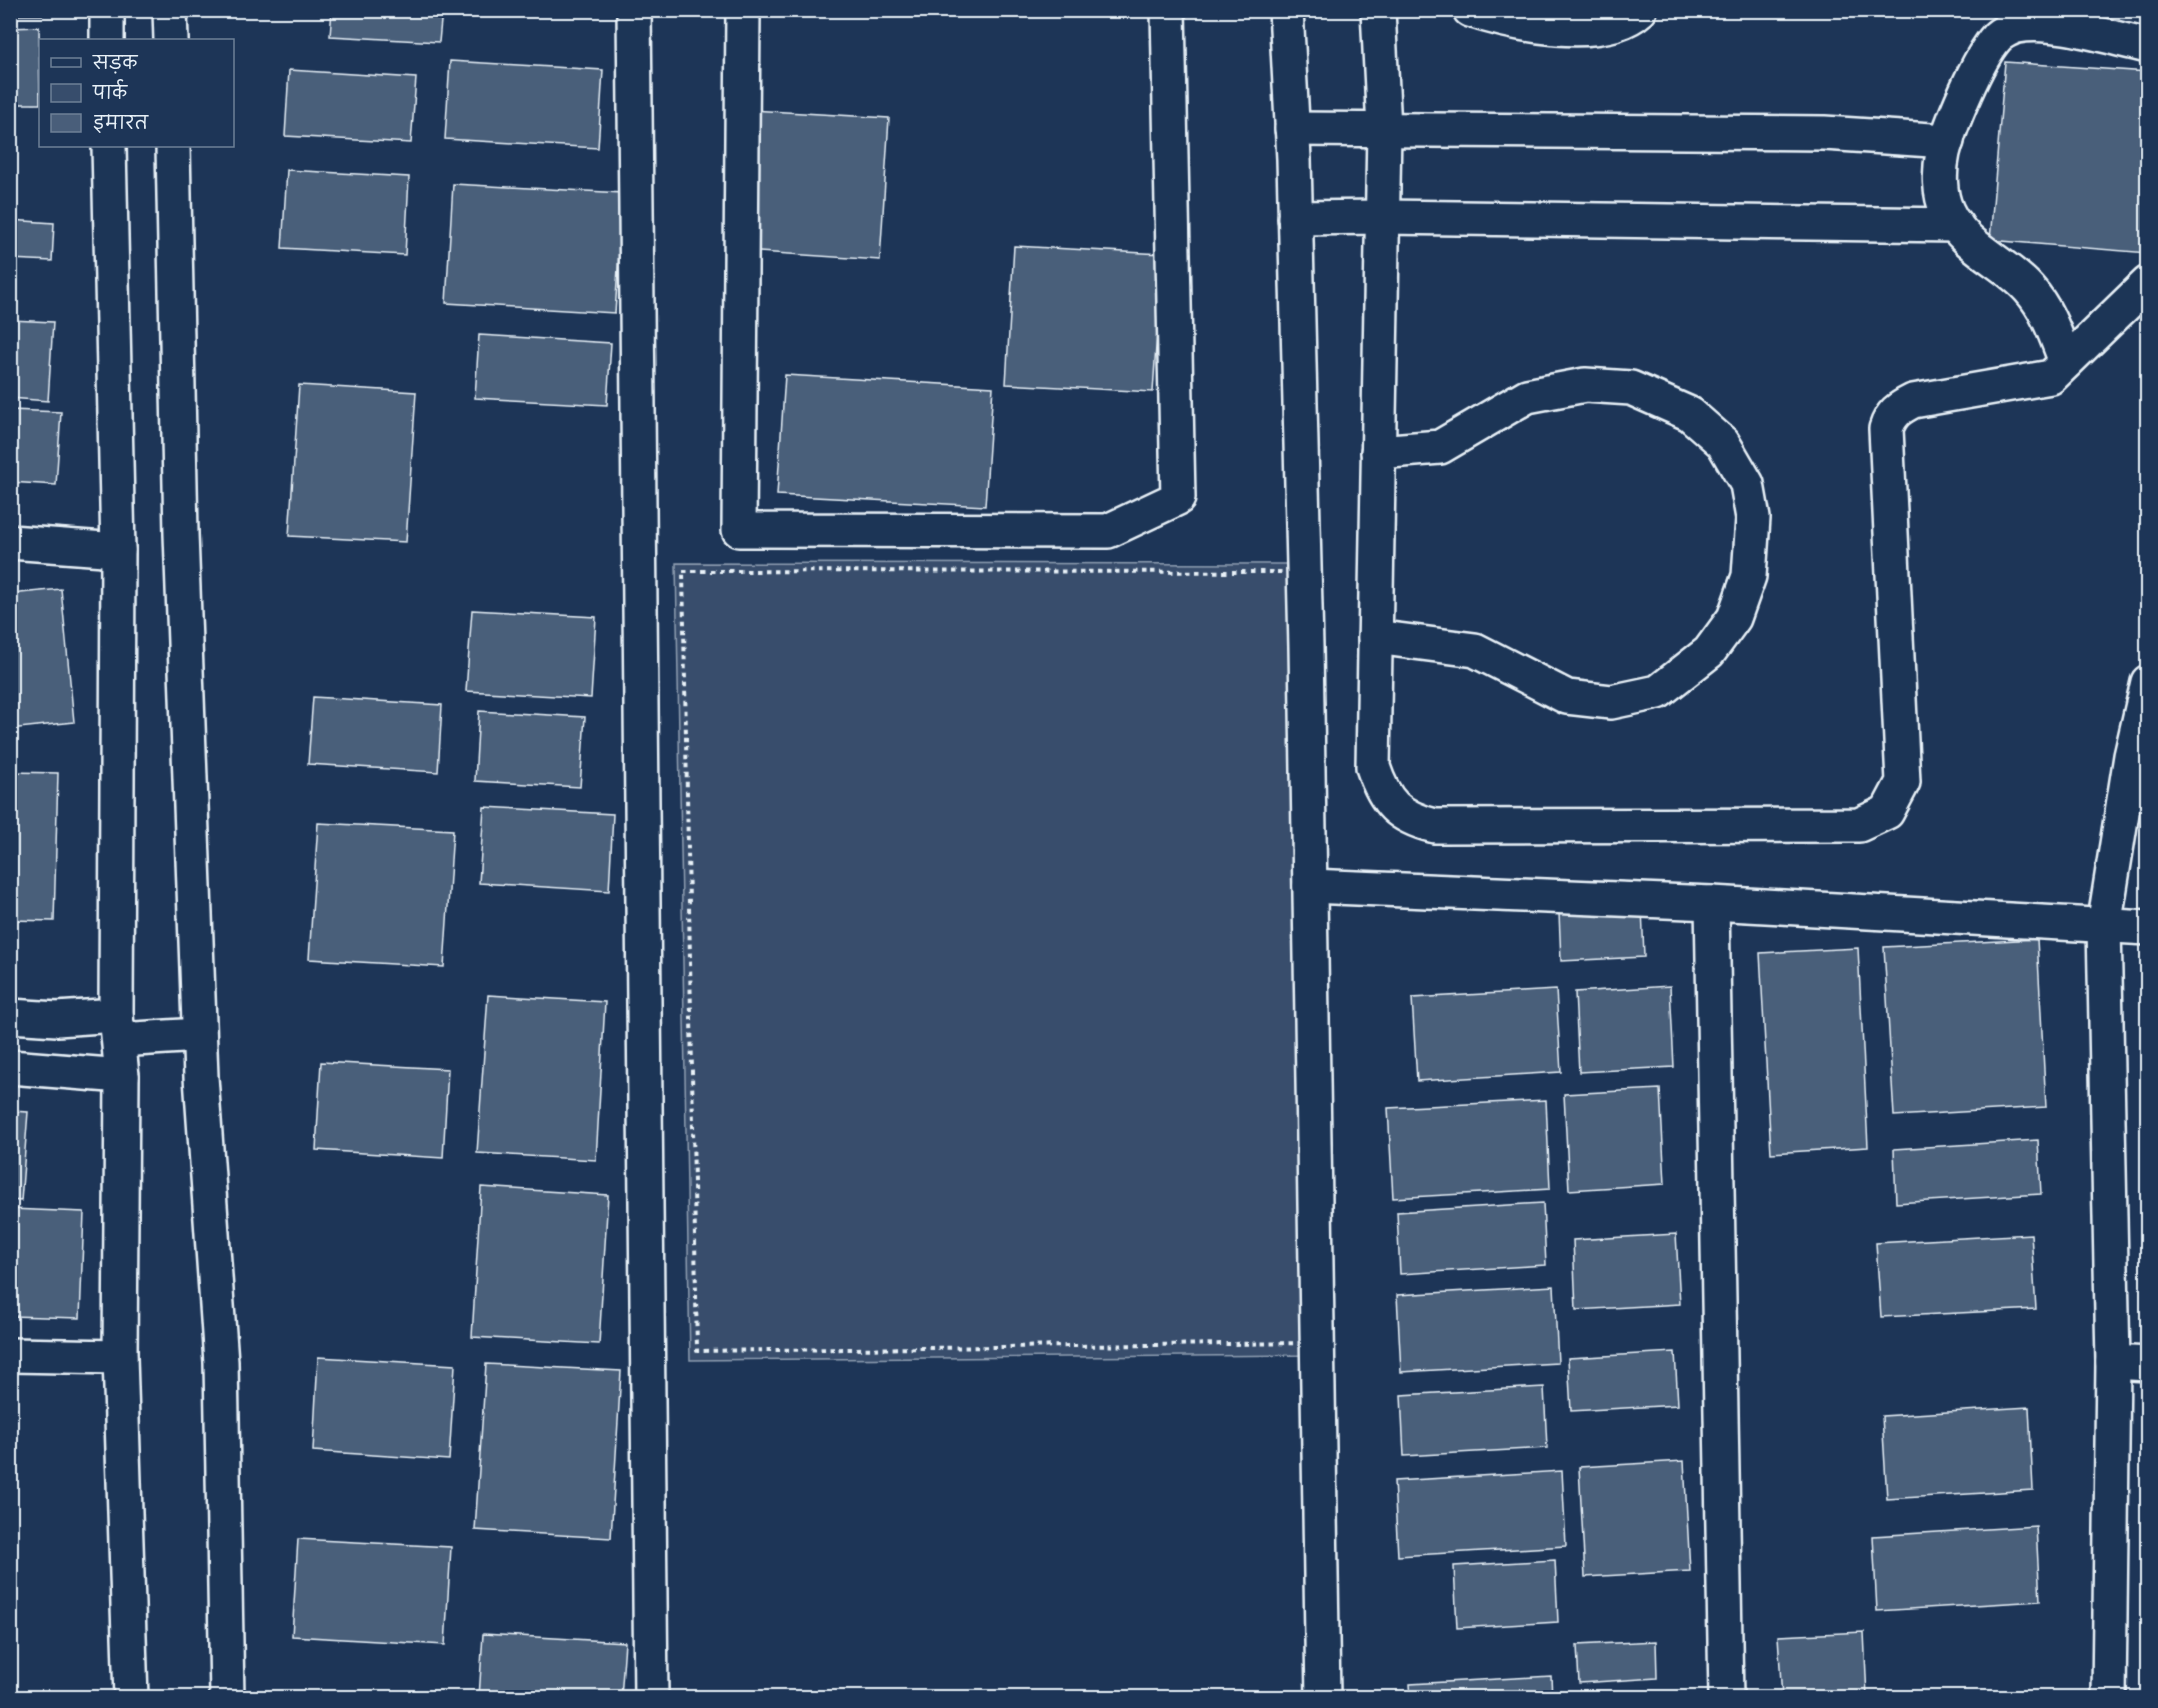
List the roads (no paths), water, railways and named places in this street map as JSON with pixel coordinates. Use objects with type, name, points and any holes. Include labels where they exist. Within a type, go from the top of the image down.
[{"type":"street","points":[[107,10],[107,39]]},
{"type":"street","points":[[170,10],[171,39]]},
{"type":"street","points":[[634,10],[651,1698]]},
{"type":"street","points":[[743,10],[739,530],[1060,531],[1108,531],[1178,498],[1168,10]]},
{"type":"street","points":[[1286,10],[1295,219],[1310,886],[1323,1698]]},
{"type":"street","points":[[1378,10],[1384,129],[1373,767],[1380,788],[1394,806],[1410,819],[1435,826],[1859,825],[1887,812],[1903,782],[1886,429],[1890,417],[1898,408],[1913,401],[2051,377],[2148,283]]},
{"type":"street","points":[[1470,10],[1508,23],[1557,27],[1607,26],[1634,15],[1640,10]]},
{"type":"street","points":[[2066,362],[2049,316],[2028,287],[1983,253],[1956,225],[1947,211],[1941,189],[1943,153],[1957,112],[1982,63],[1998,37],[2016,18],[2148,46]]},
{"type":"street","points":[[1292,129],[1824,133],[1947,141]]},
{"type":"street","points":[[109,147],[118,550],[118,1028],[122,1076],[120,1357],[130,1698]]},
{"type":"street","points":[[173,147],[181,534],[199,1035],[221,1362],[227,1698]]},
{"type":"street","points":[[1295,219],[1383,217],[1956,225]]},
{"type":"street","points":[[1375,637],[1475,650],[1567,697],[1611,702],[1658,692],[1709,652],[1734,618],[1749,576],[1753,518],[1747,484],[1723,443],[1690,414],[1631,388],[1585,385],[1527,396],[1440,447],[1378,452]]},
{"type":"street","points":[[10,542],[118,550]]},
{"type":"street","points":[[2109,1698],[2113,1362],[2104,926],[2131,756],[2148,682]]},
{"type":"street","points":[[1310,886],[1712,903],[2148,928]]},
{"type":"street","points":[[1712,903],[1726,1698]]},
{"type":"street","points":[[10,1016],[199,1035]]},
{"type":"street","points":[[10,1067],[122,1076]]},
{"type":"street","points":[[10,1355],[120,1357]]},
{"type":"street","points":[[2113,1362],[2148,1364]]}]
